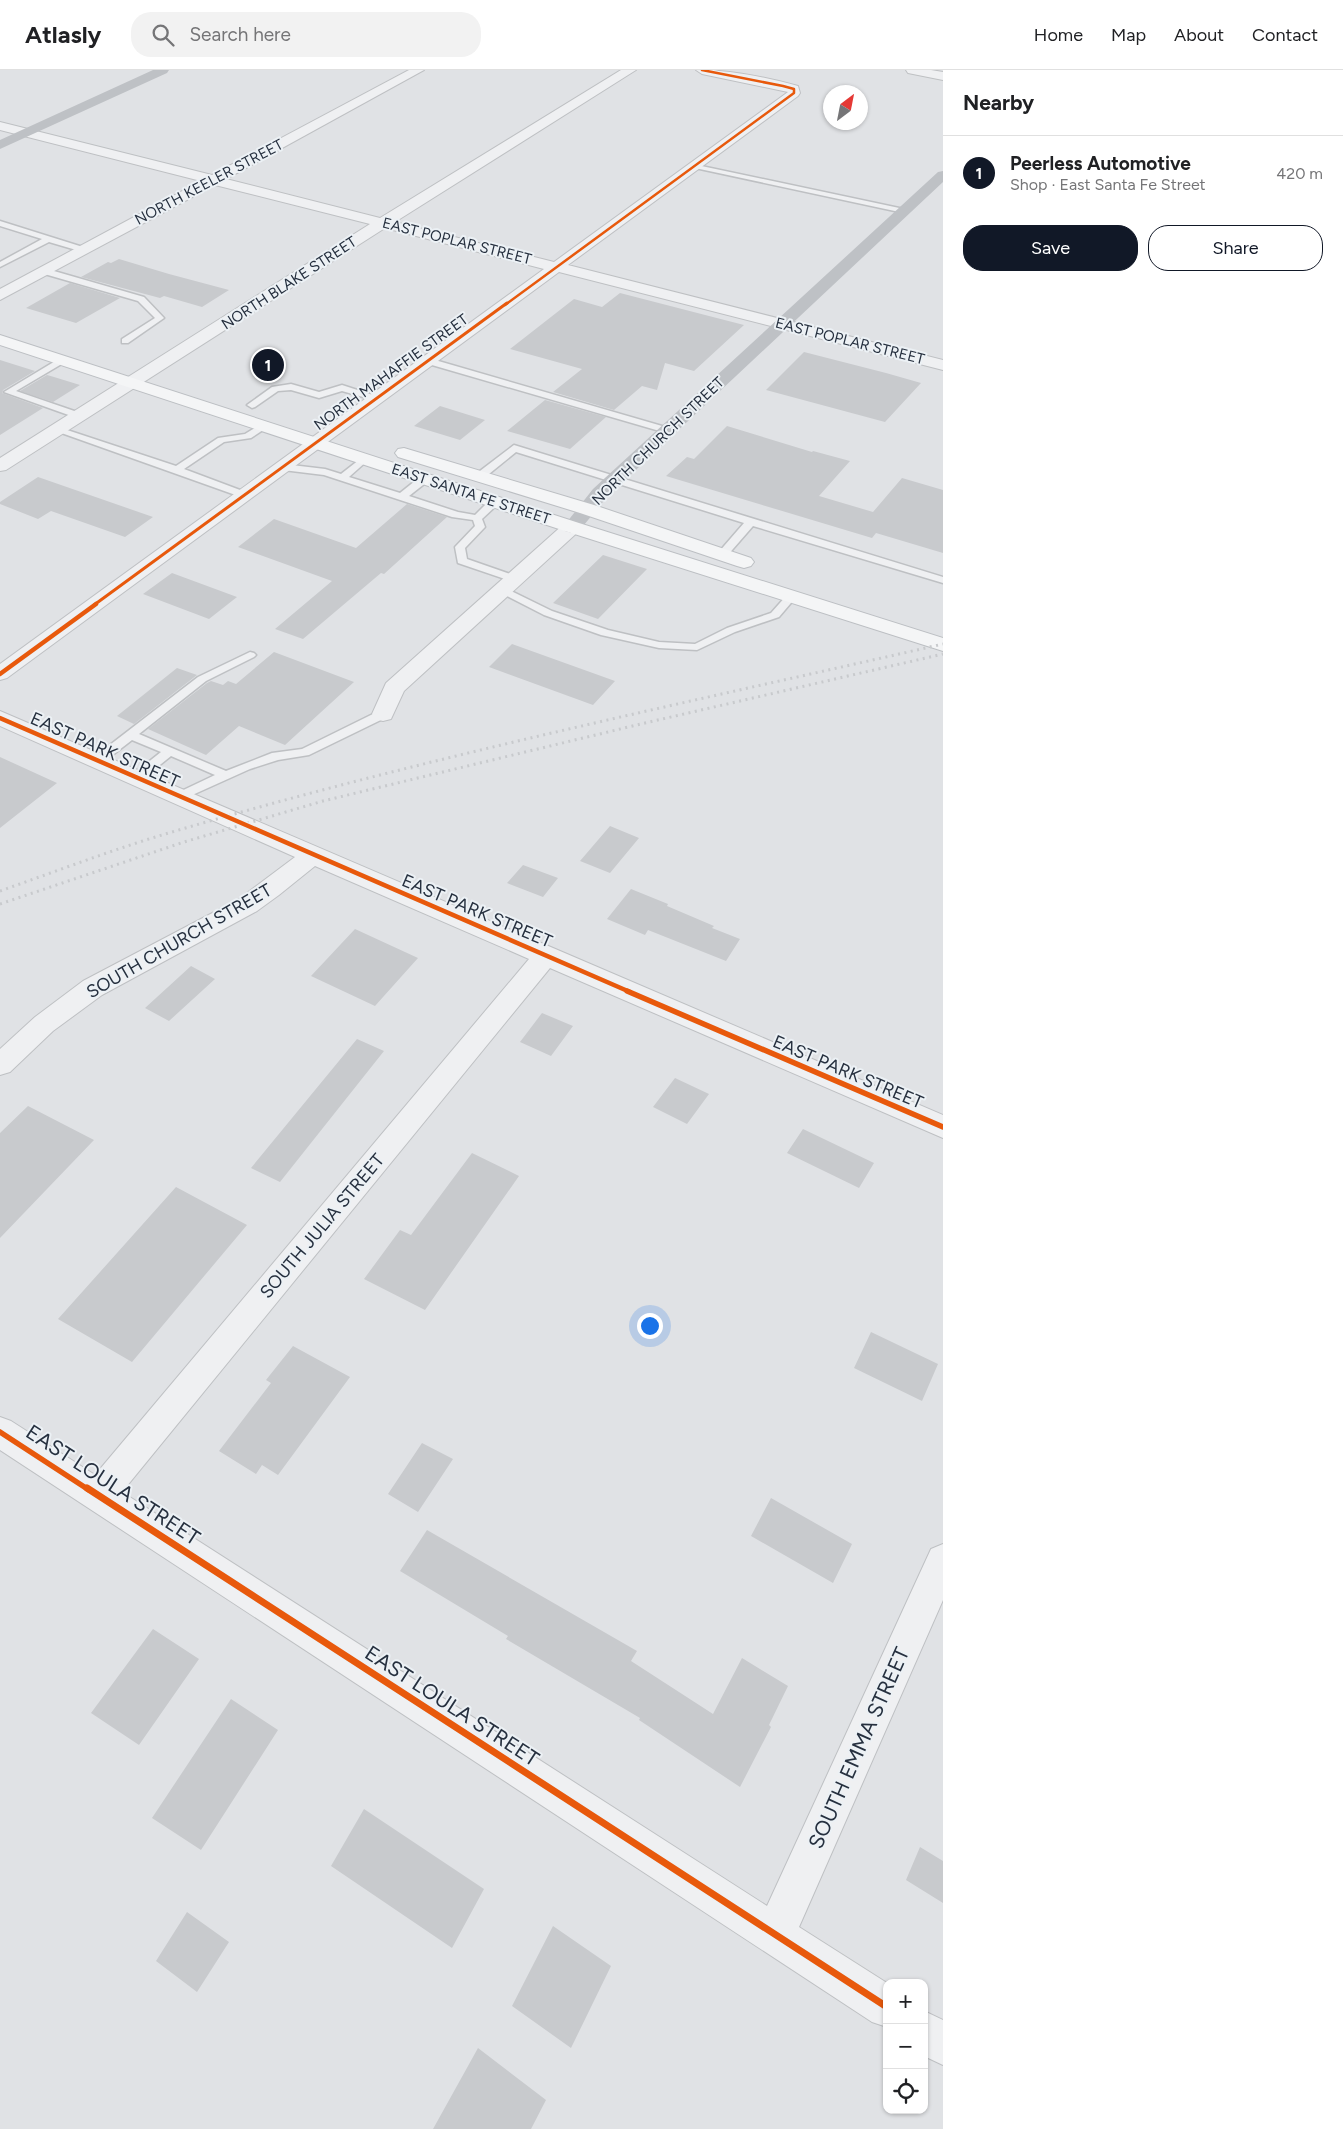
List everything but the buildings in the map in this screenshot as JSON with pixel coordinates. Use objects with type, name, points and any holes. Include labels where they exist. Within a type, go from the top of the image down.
[{"type":"main road","points":[[0,322],[149,372],[351,436]]},
{"type":"main road","name":"EAST SANTA FE STREET","points":[[0,340],[572,528],[943,645]]},
{"type":"main road","name":"EAST SANTA FE STREET","points":[[388,448],[587,509],[759,567]]},
{"type":"street","points":[[0,145],[163,70]]},
{"type":"street","name":"NORTH KEELER STREET","points":[[0,295],[418,70]]},
{"type":"street","name":"NORTH BLAKE STREET","points":[[0,466],[384,222],[630,70]]},
{"type":"street","name":"NORTH MAHAFFIE STREET","points":[[0,674],[794,93],[794,89],[702,70]]},
{"type":"street","points":[[912,70],[943,76]]},
{"type":"street","name":"EAST POPLAR STREET","points":[[0,126],[943,365]]},
{"type":"street","name":"NORTH CHURCH STREET","points":[[383,714],[394,688],[572,528],[600,493],[666,430],[943,175]]},
{"type":"street","name":"EAST PARK STREET","points":[[0,718],[312,856],[943,1127]]},
{"type":"street","name":"SOUTH CHURCH STREET","points":[[0,1065],[30,1035],[80,998],[125,969],[264,894],[312,856]]},
{"type":"street","name":"SOUTH JULIA STREET","points":[[99,1495],[546,956]]},
{"type":"street","name":"EAST LOULA STREET","points":[[0,1432],[883,2004]]},
{"type":"street","name":"SOUTH EMMA STREET","points":[[775,1934],[943,1561]]},
{"type":"street","points":[[928,2035],[943,2044]]},
{"type":"lane","points":[[695,166],[904,211]]},
{"type":"lane","points":[[3,226],[83,250]]},
{"type":"lane","points":[[0,265],[48,239]]},
{"type":"lane","points":[[44,271],[141,299],[160,318],[125,341]]},
{"type":"lane","points":[[62,360],[9,392],[80,416]]},
{"type":"lane","points":[[428,361],[666,430]]},
{"type":"lane","points":[[252,405],[275,389],[291,387],[319,395],[342,388],[377,398]]},
{"type":"lane","points":[[177,470],[221,440],[248,436],[263,426]]},
{"type":"lane","points":[[58,430],[244,495]]},
{"type":"lane","points":[[480,476],[514,448],[943,580]]},
{"type":"lane","points":[[343,477],[364,459]]},
{"type":"lane","points":[[283,467],[325,472],[456,515],[476,518]]},
{"type":"lane","points":[[402,497],[424,479]]},
{"type":"lane","points":[[476,518],[494,502]]},
{"type":"lane","points":[[476,518],[480,527],[460,547],[462,561],[509,585],[548,613],[605,633],[659,645],[697,646],[731,630],[775,615],[791,596]]},
{"type":"lane","points":[[722,555],[751,522]]},
{"type":"lane","points":[[97,761],[202,679],[250,655]]},
{"type":"lane","points":[[179,797],[246,766],[276,756],[305,752],[383,714]]},
{"type":"lane","points":[[131,734],[225,775]]},
{"type":"lane","points":[[136,778],[170,751]]},
{"type":"railway","points":[[0,891],[150,839],[363,779],[556,732],[943,644]]},
{"type":"railway","points":[[0,904],[184,842],[323,801],[645,723],[943,654]]},
{"type":"cycle path","points":[[0,674],[794,93],[794,89],[783,86],[702,70]]},
{"type":"cycle path","points":[[0,718],[312,855],[943,1127]]},
{"type":"cycle path","points":[[0,1432],[883,2004]]},
{"type":"place","name":"Peerless Automotive","points":[[268,365]]}]
